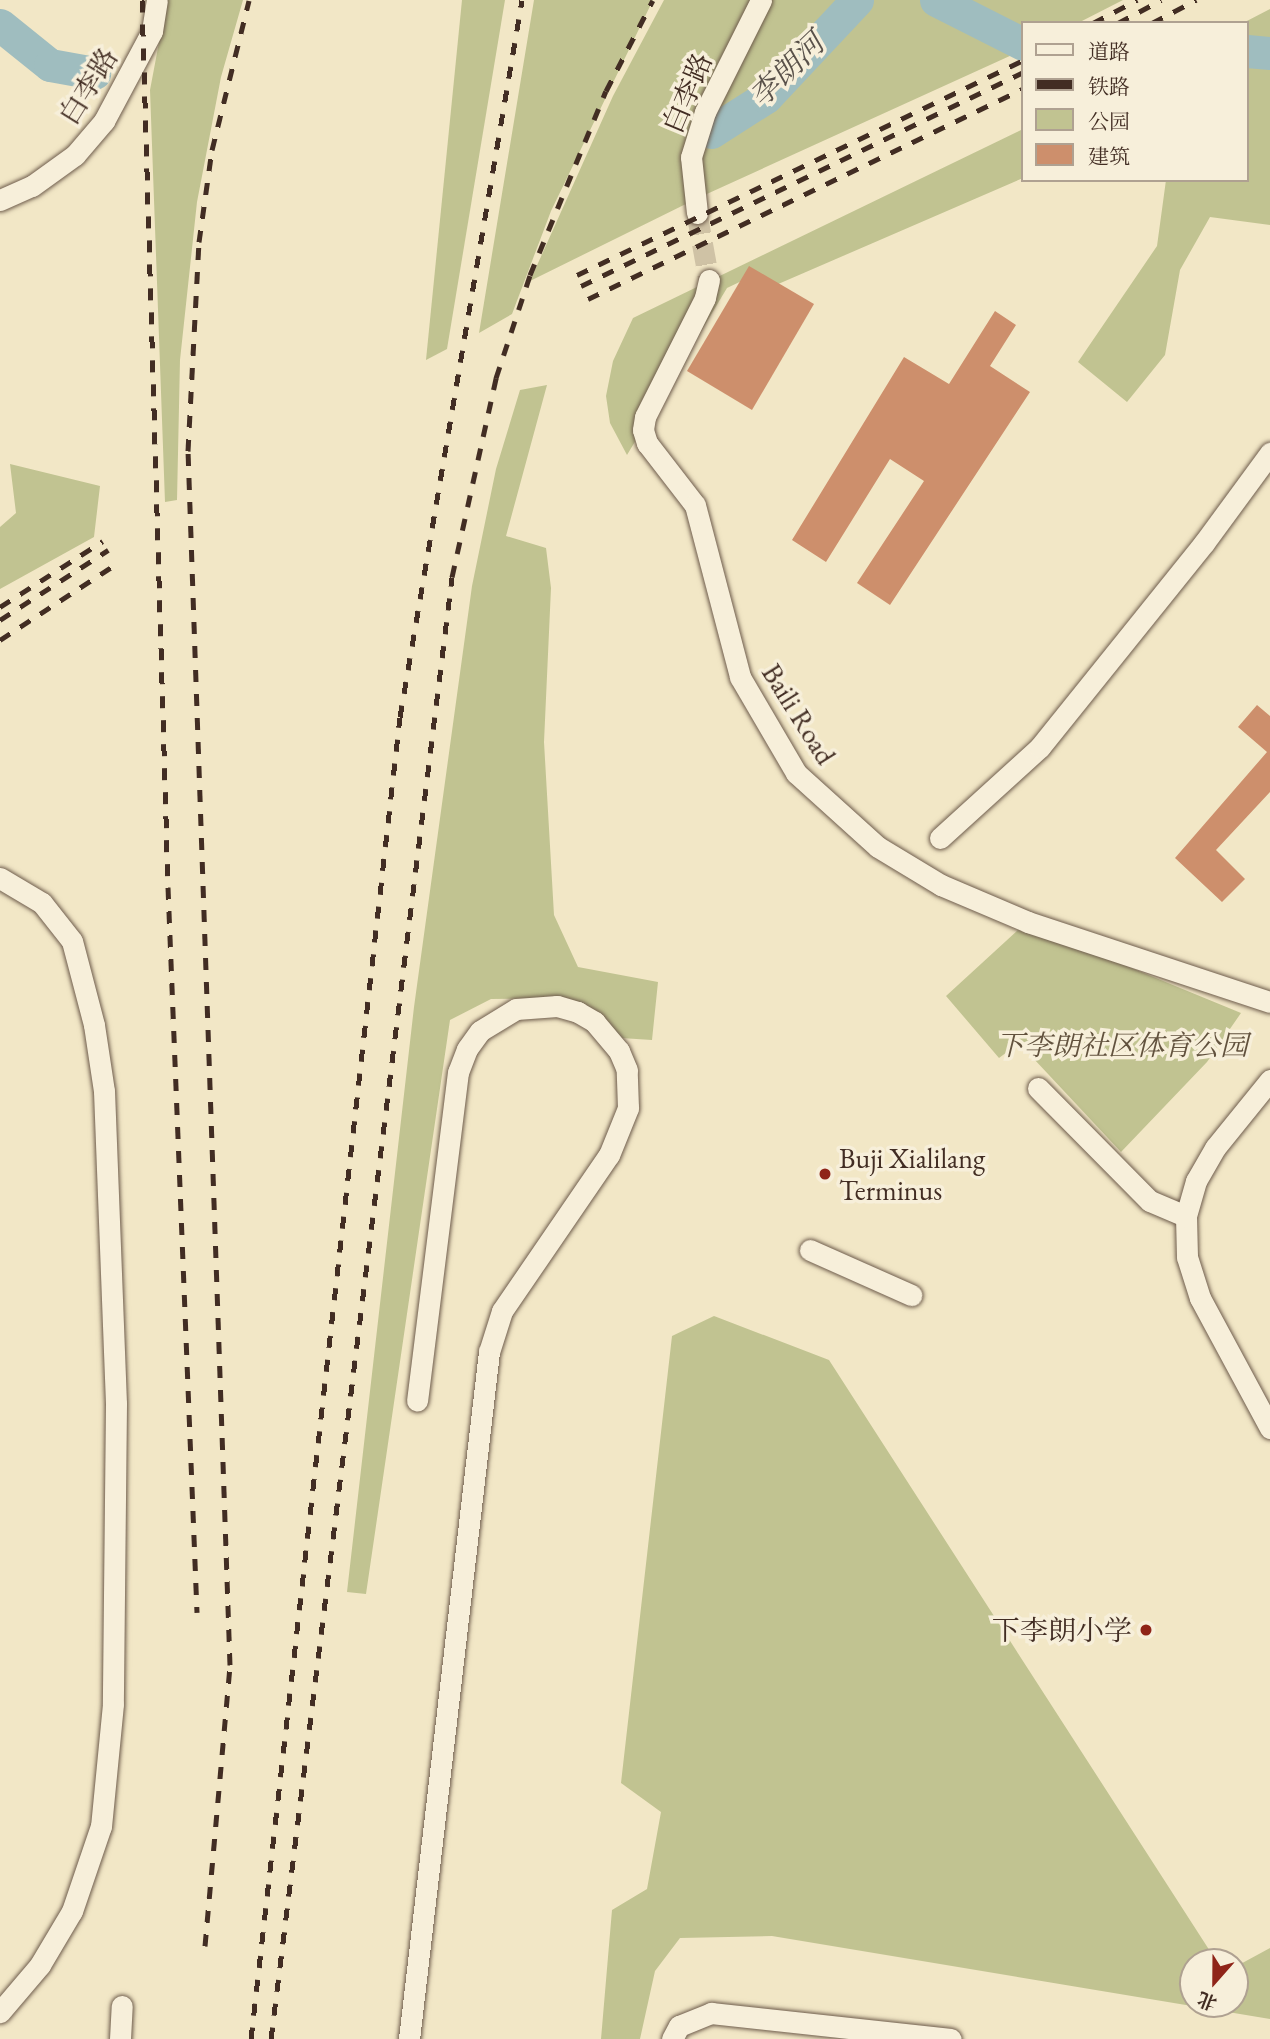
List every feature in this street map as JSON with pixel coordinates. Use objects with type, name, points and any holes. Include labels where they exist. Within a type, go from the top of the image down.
[{"type":"street","name":"白李路","points":[[0,200],[32,186],[75,155],[104,121],[152,31],[157,0]]},
{"type":"street","name":"白李路","points":[[697,213],[691,157],[694,146],[705,112],[761,0]]},
{"type":"street","name":"Baili Road","points":[[709,280],[705,298],[645,418],[643,430],[647,443],[695,505],[740,677],[796,773],[878,847],[941,885],[1028,922],[1270,1002]]},
{"type":"street","points":[[940,838],[1040,747],[1204,543],[1270,453]]},
{"type":"street","points":[[0,877],[42,903],[72,941],[94,1025],[104,1091],[116,1404],[113,1704],[101,1826],[72,1911],[40,1965],[0,2012]]},
{"type":"street","points":[[409,2039],[489,1352],[502,1311],[609,1155],[628,1108],[629,1080],[619,1051],[595,1022],[578,1012],[547,1005],[516,1009],[480,1031],[467,1049],[458,1072],[416,1400]]},
{"type":"street","points":[[1270,1080],[1215,1148],[1196,1181],[1185,1216],[1187,1257],[1200,1298],[1270,1428]]},
{"type":"street","points":[[1038,1088],[1150,1201],[1185,1216]]},
{"type":"street","points":[[810,1250],[911,1295]]},
{"type":"street","points":[[120,2039],[122,2006]]},
{"type":"street","points":[[672,2039],[679,2026],[711,2014],[951,2039]]},
{"type":"green space","points":[[167,0],[243,0],[221,77],[197,202],[180,360],[177,500],[165,502],[150,90]]},
{"type":"green space","points":[[462,0],[505,0],[447,349],[426,360]]},
{"type":"green space","points":[[534,0],[653,0],[551,211],[512,314],[479,333]]},
{"type":"green space","points":[[664,0],[1123,0],[1082,21],[1021,21],[1021,51],[698,198],[530,281],[613,96]]},
{"type":"green space","points":[[1270,9],[1270,225],[1210,217],[1180,270],[1165,355],[1127,402],[1078,362],[1157,246],[1166,182],[1249,182],[1249,21],[1247,21]]},
{"type":"green space","points":[[1021,130],[1021,179],[769,288],[750,277],[727,288],[627,455],[610,423],[606,396],[613,361],[633,318]]},
{"type":"green space","points":[[547,385],[506,536],[546,548],[551,588],[544,742],[554,915],[578,967],[658,982],[652,1040],[621,1038],[557,998],[491,999],[450,1020],[366,1594],[347,1592],[414,1007],[472,586],[496,469],[520,390]]},
{"type":"green space","points":[[10,464],[100,486],[94,537],[0,589],[0,527],[16,513]]},
{"type":"green space","name":"下李朗社区体育公园","points":[[1018,930],[1117,962],[1241,1013],[1207,1062],[1121,1152],[1019,1043],[999,1058],[946,996]]},
{"type":"green space","points":[[714,1316],[829,1360],[1208,1948],[1179,1948],[1179,2004],[772,1936],[680,1938],[655,1971],[640,2039],[601,2039],[612,1910],[647,1889],[661,1812],[621,1783],[672,1336]]},
{"type":"green space","points":[[1270,1948],[1270,2019],[1249,2016],[1249,1959]]},
{"type":"building","points":[[749,266],[814,304],[752,410],[687,371]]},
{"type":"building","points":[[995,311],[1016,325],[990,366],[1030,392],[890,605],[857,583],[924,481],[890,459],[826,562],[792,540],[904,357],[949,384]]},
{"type":"building","points":[[1257,705],[1270,716],[1270,792],[1216,850],[1245,879],[1222,902],[1175,858],[1267,752],[1238,727]]},
{"type":"waterway","name":"李朗河","points":[[711,132],[766,97],[857,0]]},
{"type":"waterway","name":"李朗河","points":[[936,0],[1021,43]]},
{"type":"waterway","name":"李朗河","points":[[0,25],[50,65],[94,73]]},
{"type":"waterway","name":"李朗河","points":[[1249,51],[1270,53]]},
{"type":"tunnel","points":[[697,213],[709,280]]},
{"type":"railway","points":[[142,0],[168,887],[197,1612]]},
{"type":"railway","points":[[205,1946],[230,1665],[188,451],[199,242],[212,150],[249,0]]},
{"type":"railway","points":[[251,2039],[400,717],[522,0]]},
{"type":"railway","points":[[271,2039],[452,577],[496,378],[530,275],[606,91],[653,0]]},
{"type":"railway","points":[[1097,21],[1137,0]]},
{"type":"railway","points":[[1122,21],[1161,0]]},
{"type":"railway","points":[[1156,21],[1196,0]]},
{"type":"railway","points":[[577,275],[1021,61]]},
{"type":"railway","points":[[581,286],[1021,73]]},
{"type":"railway","points":[[588,299],[1021,90]]},
{"type":"railway","points":[[0,607],[103,541]]},
{"type":"railway","points":[[0,620],[108,550]]},
{"type":"railway","points":[[0,640],[116,564]]},
{"type":"place","name":"Buji Xialilang Terminus","points":[[825,1174]]},
{"type":"place","name":"下李朗小学","points":[[1146,1630]]}]
